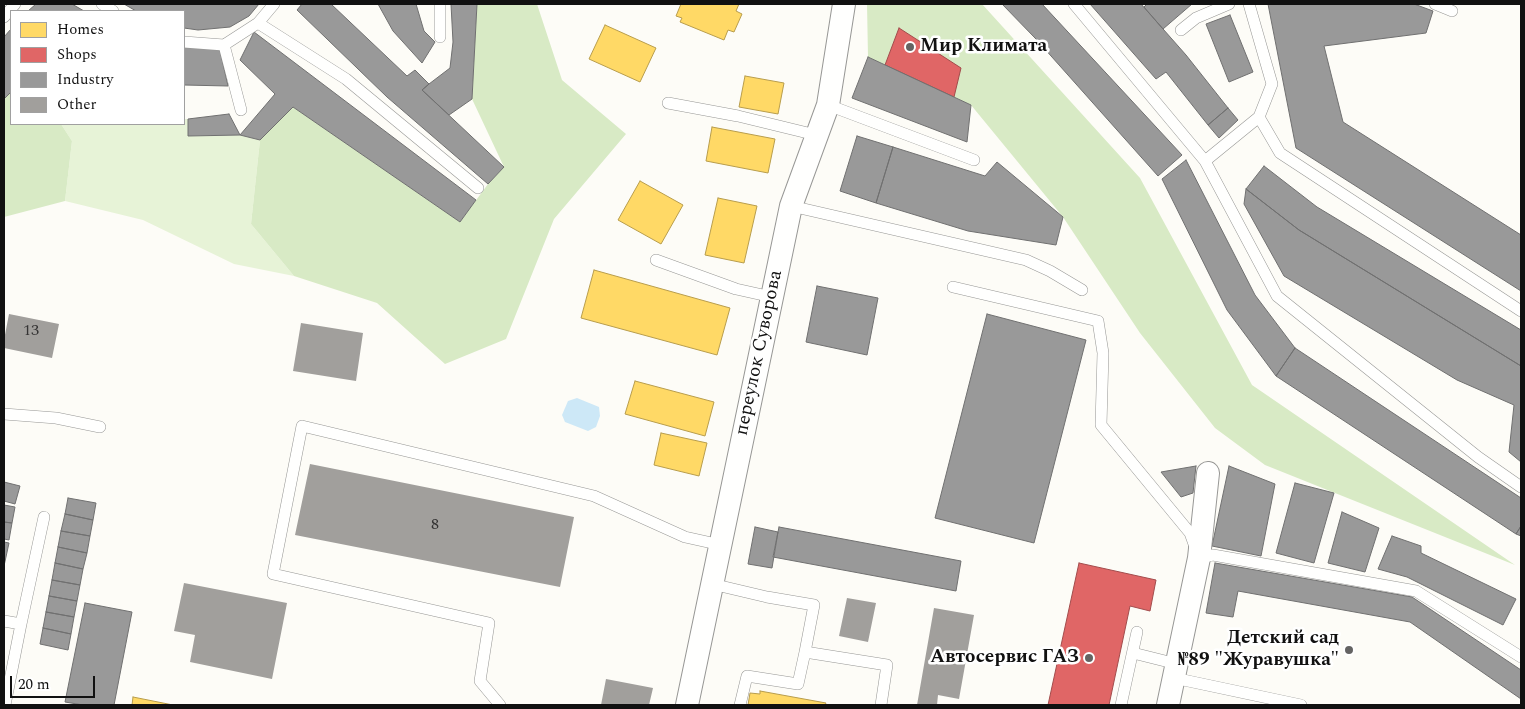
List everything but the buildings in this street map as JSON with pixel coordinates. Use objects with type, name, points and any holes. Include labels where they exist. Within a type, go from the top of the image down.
[{"type":"street","name":"переулок Суворова","points":[[687,705],[791,206],[828,105],[844,4]]},
{"type":"street","points":[[1168,705],[1199,558],[1208,473]]},
{"type":"lane","points":[[4,17],[15,4]]},
{"type":"lane","points":[[185,42],[224,45],[258,23],[274,4]]},
{"type":"lane","points":[[440,4],[440,37]]},
{"type":"lane","points":[[1074,4],[1205,161],[1277,296],[1478,457],[1521,487]]},
{"type":"lane","points":[[1181,30],[1196,18],[1230,4]]},
{"type":"lane","points":[[1205,161],[1259,117],[1272,84],[1249,4]]},
{"type":"lane","points":[[1435,4],[1452,11]]},
{"type":"lane","points":[[258,23],[346,80],[478,188]]},
{"type":"lane","points":[[224,45],[241,110]]},
{"type":"lane","points":[[668,103],[738,116],[816,135]]},
{"type":"lane","points":[[828,105],[974,160]]},
{"type":"lane","points":[[1259,117],[1280,153],[1521,311]]},
{"type":"lane","points":[[791,206],[1026,260],[1050,271],[1082,290]]},
{"type":"lane","points":[[656,260],[736,289],[772,297]]},
{"type":"lane","points":[[953,287],[1098,322],[1103,353],[1101,425],[1190,533],[1199,558],[1213,555],[1416,591],[1521,657]]},
{"type":"lane","points":[[4,414],[56,418],[100,427]]},
{"type":"lane","points":[[500,705],[480,681],[489,624],[273,574],[302,426],[594,496],[684,537],[720,545]]},
{"type":"lane","points":[[5,705],[44,517]]},
{"type":"lane","points":[[712,584],[767,597],[814,605],[798,684],[747,676],[740,705]]},
{"type":"lane","points":[[4,621],[21,624]]},
{"type":"lane","points":[[1121,705],[1137,632]]},
{"type":"lane","points":[[805,652],[887,665],[881,705]]},
{"type":"lane","points":[[1133,653],[1176,671],[1301,705]]},
{"type":"green space","points":[[477,4],[537,4],[562,80],[626,134],[554,219],[506,339],[445,364],[377,303],[294,276],[251,224],[260,140],[293,107],[460,222],[488,184],[504,167],[472,99]]},
{"type":"green space","points":[[867,4],[982,4],[1140,178],[1252,385],[1515,565],[1265,465],[1215,428],[1140,333],[1063,217],[971,105],[868,57]]},
{"type":"green space","points":[[10,93],[10,125],[62,125],[72,141],[65,201],[4,217],[4,99]]},
{"type":"green space","points":[[185,119],[188,119],[188,136],[240,135],[260,140],[251,224],[294,276],[234,264],[143,220],[65,201],[72,141],[62,125],[185,125]]},
{"type":"water","points":[[577,398],[599,407],[600,416],[596,427],[588,431],[565,422],[562,415],[568,401]]},
{"type":"place","name":"Мир Климата","points":[[910,47]]},
{"type":"place","name":"Детский сад №89 \"Журавушка\"","points":[[1349,650]]},
{"type":"place","name":"Автосервис ГАЗ","points":[[1089,658]]}]
